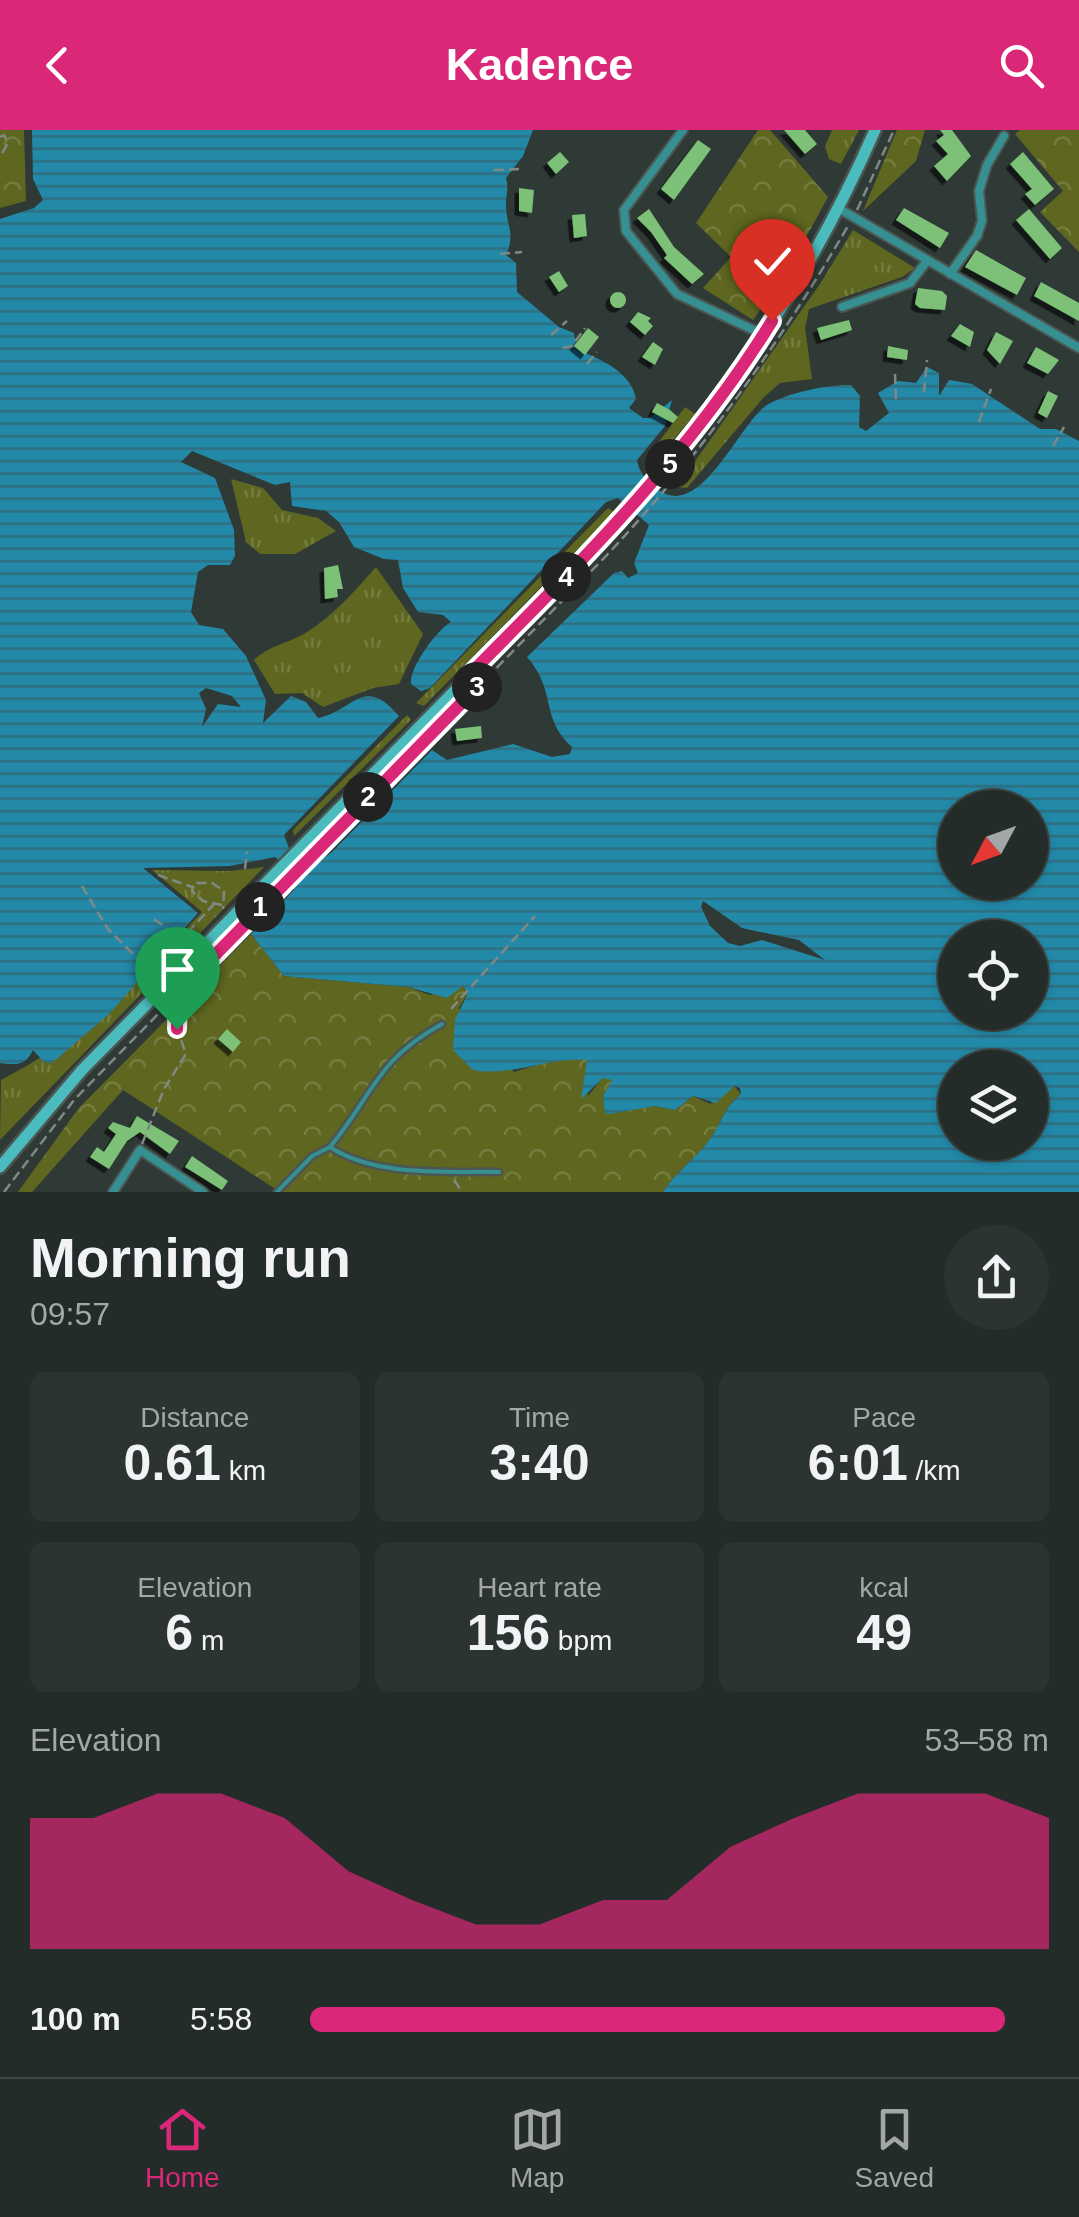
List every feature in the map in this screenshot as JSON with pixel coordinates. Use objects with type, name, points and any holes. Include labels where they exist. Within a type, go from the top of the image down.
[{"type":"main road","points":[[0,1166],[82,1070],[625,516],[662,473],[704,423],[764,335],[838,208],[874,130]]},
{"type":"street","points":[[683,130],[624,210],[626,230],[677,294],[764,335]]},
{"type":"street","points":[[950,274],[977,236],[982,221],[979,191],[986,165],[1004,136]]},
{"type":"street","points":[[838,208],[1079,348]]},
{"type":"street","points":[[842,306],[910,284],[927,261]]},
{"type":"street","points":[[112,1192],[140,1150],[203,1192]]},
{"type":"lane","points":[[471,673],[481,683]]},
{"type":"lane","points":[[277,1192],[312,1156],[330,1147],[388,1064],[442,1024]]},
{"type":"lane","points":[[330,1147],[357,1159],[446,1171],[499,1172]]},
{"type":"path","points":[[0,137],[4,135],[8,142],[0,157]]},
{"type":"path","points":[[494,170],[522,169]]},
{"type":"path","points":[[500,254],[522,252]]},
{"type":"path","points":[[551,334],[567,322]]},
{"type":"path","points":[[563,348],[572,346],[586,328]]},
{"type":"path","points":[[586,364],[598,352]]},
{"type":"path","points":[[924,392],[927,360]]},
{"type":"path","points":[[895,374],[896,400]]},
{"type":"path","points":[[979,422],[991,390]]},
{"type":"path","points":[[1053,446],[1064,427]]},
{"type":"path","points":[[4,1192],[74,1100],[629,532],[677,478]]},
{"type":"path","points":[[245,869],[247,851]]},
{"type":"path","points":[[158,876],[193,887],[203,901],[222,905],[231,918]]},
{"type":"path","points":[[193,887],[200,882],[218,886],[224,891],[222,905]]},
{"type":"path","points":[[82,886],[108,929],[151,972],[214,903]]},
{"type":"path","points":[[451,1009],[534,916]]},
{"type":"path","points":[[154,919],[178,936]]},
{"type":"path","points":[[140,1150],[164,1089],[186,1054],[177,1029],[178,993]]},
{"type":"path","points":[[446,1171],[462,1192]]},
{"type":"green space","points":[[0,130],[24,130],[26,201],[0,208]]},
{"type":"green space","points":[[758,130],[770,130],[828,197],[792,263],[753,320],[703,288],[731,257],[696,223]]},
{"type":"green space","points":[[832,130],[859,130],[841,164],[829,159],[825,146]]},
{"type":"green space","points":[[897,130],[925,130],[916,161],[863,211]]},
{"type":"green space","points":[[1020,130],[1079,130],[1079,252],[1040,212],[1063,191],[1015,134]]},
{"type":"green space","points":[[853,230],[915,268],[902,277],[809,309],[805,328],[812,379],[780,383],[687,488],[677,487],[820,284]]},
{"type":"green space","points":[[685,407],[695,414],[652,465],[646,459]]},
{"type":"green space","points":[[231,479],[263,488],[282,510],[318,518],[336,531],[295,554],[260,554],[246,542]]},
{"type":"green space","points":[[608,508],[614,512],[424,706],[416,703]]},
{"type":"green space","points":[[376,567],[423,634],[399,684],[373,688],[323,707],[302,693],[275,694],[254,660],[324,619]]},
{"type":"green space","points":[[407,715],[411,720],[294,836],[293,830]]},
{"type":"green space","points":[[264,867],[0,1140],[1,1080],[86,1025],[202,912],[152,870],[230,871]]},
{"type":"green space","points":[[251,934],[284,976],[408,987],[430,995],[463,986],[468,993],[459,1008],[514,1072],[560,1058],[588,1060],[588,1096],[603,1077],[613,1080],[603,1096],[605,1112],[655,1106],[675,1110],[693,1096],[710,1104],[734,1086],[741,1094],[705,1146],[663,1192],[280,1192],[123,1090],[32,1192],[18,1192],[78,1109]]},
{"type":"water","points":[[32,130],[533,130],[523,156],[506,178],[510,235],[506,255],[516,263],[517,292],[559,327],[574,333],[577,350],[622,374],[636,399],[629,408],[643,418],[650,418],[672,400],[665,426],[637,460],[645,478],[660,491],[675,496],[690,492],[705,481],[756,416],[775,401],[808,390],[851,385],[860,396],[859,427],[866,431],[889,413],[878,393],[898,381],[916,383],[927,367],[939,373],[939,396],[949,380],[972,384],[1040,429],[1056,429],[1079,441],[1079,1192],[663,1192],[710,1139],[741,1094],[740,1088],[734,1086],[716,1103],[693,1096],[675,1110],[655,1106],[610,1114],[605,1113],[603,1096],[612,1080],[603,1078],[581,1099],[587,1060],[502,1071],[473,1070],[453,1050],[455,1020],[468,993],[463,986],[447,998],[408,987],[284,976],[251,934],[294,890],[299,879],[275,857],[230,866],[143,868],[198,913],[110,1013],[52,1063],[44,1062],[33,1050],[20,1063],[0,1063],[0,219],[34,208],[43,200],[33,179]],"holes":[[[192,451],[275,485],[290,482],[292,506],[326,511],[339,522],[354,547],[384,559],[398,560],[403,588],[418,612],[443,615],[451,622],[432,640],[415,668],[411,684],[421,691],[430,688],[606,502],[618,498],[649,525],[634,563],[638,573],[628,578],[622,571],[614,573],[527,657],[542,682],[555,725],[572,747],[570,754],[552,757],[513,744],[447,760],[432,750],[315,865],[289,848],[284,835],[399,716],[387,704],[367,696],[318,718],[306,702],[291,696],[263,723],[266,700],[246,656],[223,629],[199,625],[191,612],[198,572],[208,565],[230,565],[235,556],[234,530],[215,478],[181,462]],[[206,688],[232,696],[241,707],[218,704],[202,727],[206,709],[199,693]],[[703,901],[742,928],[799,940],[825,960],[762,940],[740,946],[728,943],[710,926],[701,907]]]},
{"type":"building","points":[[784,130],[805,130],[817,144],[805,154]]},
{"type":"building","points":[[940,130],[952,130],[971,156],[947,181],[934,166],[948,154],[936,141],[944,135]]},
{"type":"building","points":[[698,140],[711,149],[674,200],[661,189]]},
{"type":"building","points":[[560,152],[569,162],[556,174],[547,163]]},
{"type":"building","points":[[1023,152],[1054,189],[1035,205],[1025,194],[1032,189],[1010,164]]},
{"type":"building","points":[[519,188],[534,190],[532,213],[519,211]]},
{"type":"building","points":[[904,208],[949,233],[940,248],[896,220]]},
{"type":"building","points":[[649,209],[674,247],[704,274],[692,284],[664,258],[667,255],[637,218]]},
{"type":"building","points":[[1029,209],[1062,248],[1050,259],[1016,220]]},
{"type":"building","points":[[585,214],[587,236],[574,238],[572,215]]},
{"type":"building","points":[[976,250],[1026,278],[1017,295],[965,267]]},
{"type":"building","points":[[559,271],[568,286],[559,292],[549,277]]},
{"type":"building","points":[[1041,282],[1079,303],[1079,321],[1034,296]]},
{"type":"building","points":[[918,288],[942,291],[947,296],[945,310],[915,304]]},
{"type":"building","points":[[618,292],[626,300],[618,308],[610,300]]},
{"type":"building","points":[[638,312],[651,318],[648,321],[653,326],[645,335],[630,322]]},
{"type":"building","points":[[849,320],[852,330],[821,340],[817,328]]},
{"type":"building","points":[[960,324],[974,332],[970,347],[951,336]]},
{"type":"building","points":[[588,328],[599,337],[585,355],[574,346]]},
{"type":"building","points":[[996,332],[1013,341],[1000,364],[987,350]]},
{"type":"building","points":[[653,342],[663,349],[655,365],[642,357]]},
{"type":"building","points":[[888,346],[908,350],[907,360],[887,357]]},
{"type":"building","points":[[1036,347],[1059,360],[1048,374],[1027,363]]},
{"type":"building","points":[[1048,391],[1058,396],[1047,418],[1038,413]]},
{"type":"building","points":[[657,403],[678,417],[673,423],[652,412]]},
{"type":"building","points":[[338,565],[343,589],[337,589],[338,597],[325,599],[324,568]]},
{"type":"building","points":[[481,726],[482,738],[457,741],[455,729]]},
{"type":"building","points":[[227,1029],[241,1042],[233,1052],[218,1039]]},
{"type":"building","points":[[137,1116],[179,1141],[170,1154],[140,1132],[127,1141],[109,1169],[90,1157],[97,1147],[104,1152],[116,1134],[108,1128],[113,1122],[130,1128]]},
{"type":"building","points":[[192,1156],[228,1181],[222,1190],[185,1167]]},
{"type":"route","points":[[177,1029],[178,993],[481,683],[471,673],[605,538],[682,450],[732,384],[772,321]]}]
